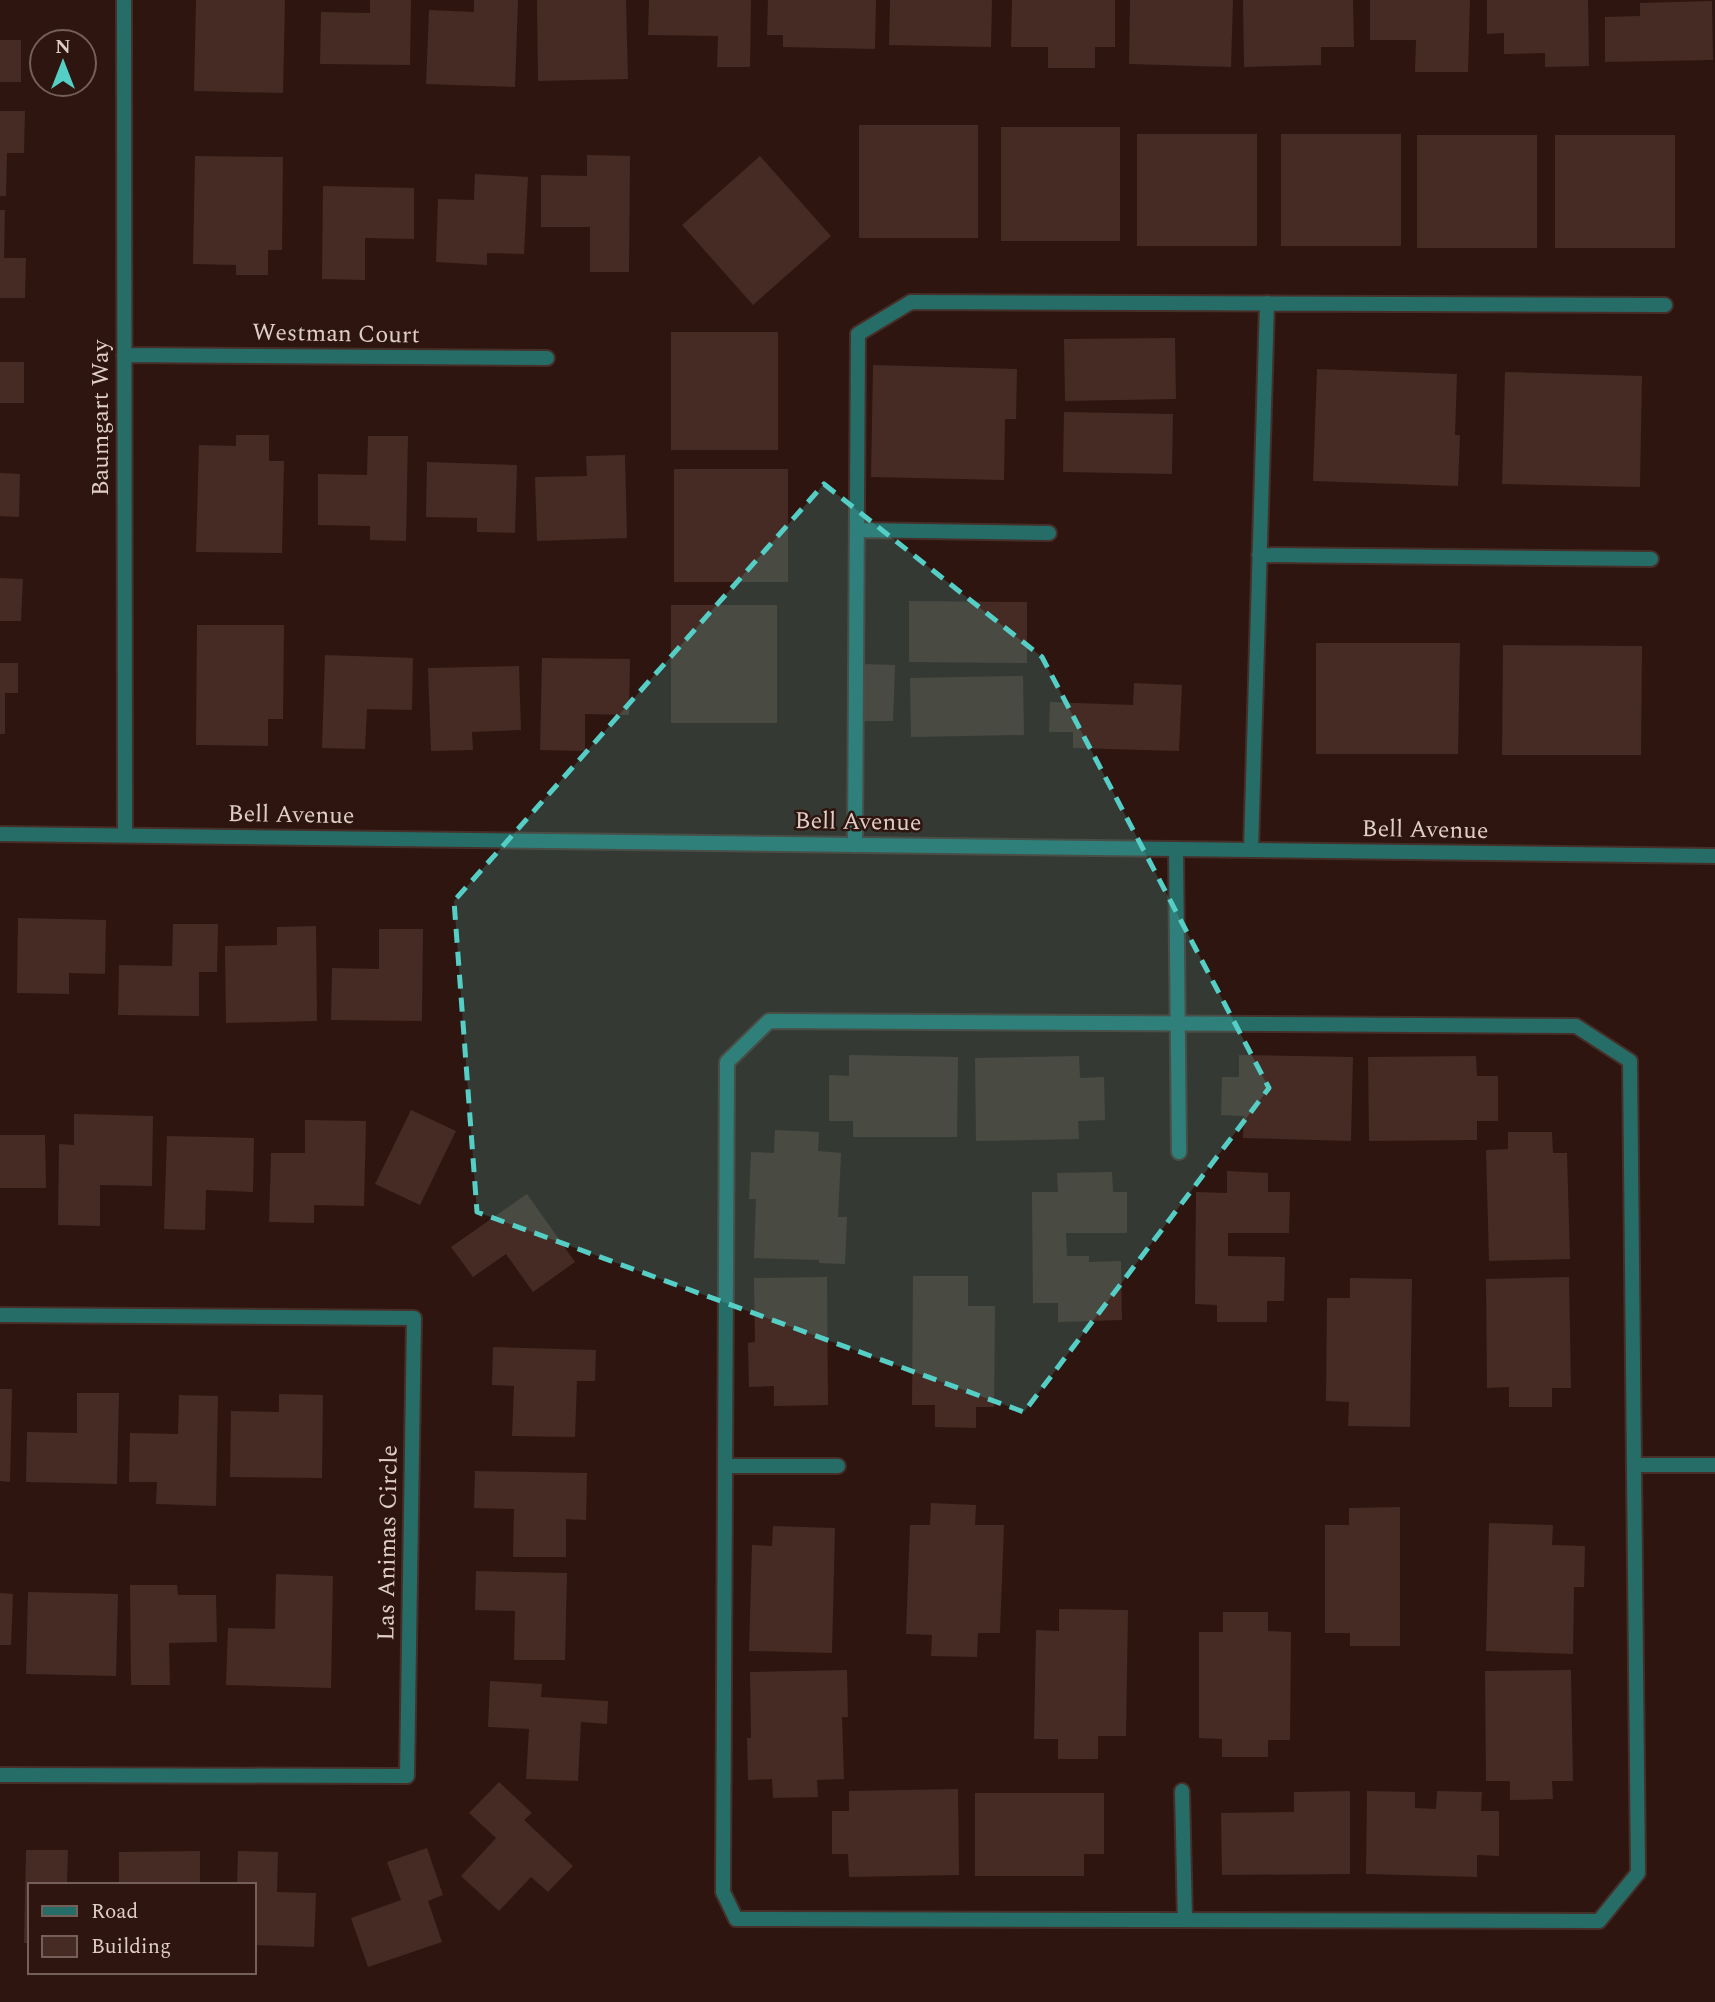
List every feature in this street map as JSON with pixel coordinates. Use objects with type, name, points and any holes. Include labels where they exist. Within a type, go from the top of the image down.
[{"type":"street","name":"Baumgart Way","points":[[124,0],[125,835]]},
{"type":"street","points":[[855,845],[858,334],[911,302],[1665,305]]},
{"type":"street","points":[[1251,850],[1267,303]]},
{"type":"street","name":"Westman Court","points":[[124,355],[547,358]]},
{"type":"street","points":[[856,530],[1049,533]]},
{"type":"street","points":[[1259,555],[1651,559]]},
{"type":"street","name":"Bell Avenue","points":[[0,834],[1715,856]]},
{"type":"street","points":[[1176,849],[1179,1152]]},
{"type":"street","points":[[769,1021],[1576,1026],[1630,1060],[1634,1465],[1639,1873],[1599,1921],[736,1919],[723,1892],[727,1062],[769,1021]]},
{"type":"street","name":"Las Animas Circle","points":[[0,1315],[414,1318],[407,1776],[0,1774]]},
{"type":"street","points":[[1634,1465],[1715,1465]]},
{"type":"street","points":[[725,1466],[838,1466]]},
{"type":"street","points":[[1182,1791],[1185,1920]]},
{"type":"highlighted area","points":[[824,484],[1042,657],[1269,1088],[1024,1412],[477,1212],[454,901]]},
{"type":"building","points":[[196,0],[285,0],[283,93],[194,91]]},
{"type":"building","points":[[370,0],[411,0],[410,65],[320,64],[321,12],[370,13]]},
{"type":"building","points":[[474,0],[518,0],[515,87],[426,84],[429,10],[474,12]]},
{"type":"building","points":[[537,0],[626,0],[628,79],[538,81]]},
{"type":"building","points":[[649,0],[751,0],[750,67],[717,67],[718,36],[648,35]]},
{"type":"building","points":[[768,0],[876,0],[875,49],[783,47],[783,35],[767,35]]},
{"type":"building","points":[[890,0],[992,0],[991,47],[889,45]]},
{"type":"building","points":[[1012,0],[1115,0],[1115,47],[1095,47],[1095,68],[1048,68],[1048,47],[1011,47]]},
{"type":"building","points":[[1130,0],[1233,0],[1231,67],[1129,64]]},
{"type":"building","points":[[1243,0],[1353,0],[1354,47],[1321,47],[1321,65],[1244,67]]},
{"type":"building","points":[[1370,0],[1470,0],[1468,72],[1415,72],[1416,40],[1370,40]]},
{"type":"building","points":[[1487,0],[1588,0],[1589,66],[1545,67],[1545,53],[1504,54],[1504,33],[1487,34]]},
{"type":"building","points":[[1712,1],[1713,60],[1605,62],[1605,17],[1640,16],[1640,3]]},
{"type":"building","points":[[0,40],[21,40],[21,82],[0,82]]},
{"type":"building","points":[[0,111],[25,111],[24,153],[7,153],[6,196],[0,196]]},
{"type":"building","points":[[859,125],[978,125],[978,238],[859,238]]},
{"type":"building","points":[[1001,127],[1120,127],[1120,241],[1001,241]]},
{"type":"building","points":[[1137,134],[1257,134],[1257,246],[1137,246]]},
{"type":"building","points":[[1281,134],[1401,134],[1401,246],[1281,246]]},
{"type":"building","points":[[1417,135],[1537,135],[1537,248],[1417,248]]},
{"type":"building","points":[[1555,135],[1675,135],[1675,248],[1555,248]]},
{"type":"building","points":[[587,155],[630,156],[629,272],[590,272],[590,227],[541,227],[541,175],[587,176]]},
{"type":"building","points":[[195,156],[283,157],[282,250],[268,250],[268,275],[236,275],[236,265],[193,264]]},
{"type":"building","points":[[760,156],[831,236],[753,305],[682,225]]},
{"type":"building","points":[[475,174],[528,177],[524,254],[487,253],[487,265],[436,262],[438,199],[474,200]]},
{"type":"building","points":[[323,186],[414,188],[414,239],[365,238],[365,280],[322,279]]},
{"type":"building","points":[[0,210],[5,210],[4,258],[26,258],[25,298],[0,298]]},
{"type":"building","points":[[671,332],[778,332],[778,450],[671,450]]},
{"type":"building","points":[[1175,338],[1176,399],[1065,401],[1064,339]]},
{"type":"building","points":[[0,362],[24,362],[24,403],[0,403]]},
{"type":"building","points":[[873,365],[1017,369],[1016,419],[1005,419],[1004,480],[871,477]]},
{"type":"building","points":[[1317,369],[1457,374],[1455,435],[1460,435],[1458,486],[1313,481]]},
{"type":"building","points":[[1505,372],[1642,376],[1640,487],[1502,484]]},
{"type":"building","points":[[1064,412],[1173,414],[1172,474],[1063,472]]},
{"type":"building","points":[[236,435],[269,435],[269,461],[284,461],[282,553],[196,552],[199,445],[236,446]]},
{"type":"building","points":[[368,436],[408,436],[406,541],[370,540],[370,526],[318,525],[318,474],[367,475]]},
{"type":"building","points":[[625,455],[627,538],[537,541],[535,477],[587,476],[586,456]]},
{"type":"building","points":[[427,462],[517,465],[515,533],[477,532],[477,518],[426,517]]},
{"type":"building","points":[[674,469],[788,469],[788,582],[674,582]]},
{"type":"building","points":[[0,473],[20,474],[19,517],[0,516]]},
{"type":"building","points":[[0,578],[23,579],[21,621],[0,621]]},
{"type":"building","points":[[909,601],[1027,602],[1027,663],[909,662]]},
{"type":"building","points":[[671,605],[777,605],[777,723],[671,723]]},
{"type":"building","points":[[197,625],[284,625],[283,719],[268,719],[268,746],[196,745]]},
{"type":"building","points":[[1316,643],[1460,643],[1458,754],[1316,754]]},
{"type":"building","points":[[1503,645],[1642,646],[1641,755],[1502,755]]},
{"type":"building","points":[[325,655],[413,658],[412,710],[367,709],[365,749],[322,748]]},
{"type":"building","points":[[542,658],[630,659],[629,715],[585,714],[585,751],[540,750]]},
{"type":"building","points":[[0,663],[18,663],[18,693],[5,693],[5,734],[0,734]]},
{"type":"building","points":[[863,664],[895,665],[893,721],[861,721]]},
{"type":"building","points":[[519,666],[521,730],[472,732],[473,750],[431,751],[428,668]]},
{"type":"building","points":[[1023,676],[1024,735],[911,737],[910,678]]},
{"type":"building","points":[[1134,683],[1182,685],[1179,751],[1073,748],[1073,732],[1049,732],[1050,702],[1133,705]]},
{"type":"building","points":[[18,918],[106,920],[105,974],[69,973],[69,994],[17,993]]},
{"type":"building","points":[[173,924],[218,924],[217,972],[199,972],[199,1016],[118,1015],[119,965],[172,966]]},
{"type":"building","points":[[316,926],[317,1021],[226,1023],[225,946],[277,945],[277,927]]},
{"type":"building","points":[[379,929],[423,929],[422,1021],[331,1020],[332,968],[379,969]]},
{"type":"building","points":[[849,1055],[958,1057],[957,1137],[853,1137],[853,1121],[829,1121],[829,1075],[849,1076]]},
{"type":"building","points":[[1239,1055],[1353,1057],[1351,1141],[1243,1138],[1244,1116],[1221,1115],[1222,1077],[1239,1077]]},
{"type":"building","points":[[1079,1056],[1080,1078],[1104,1077],[1105,1120],[1078,1121],[1079,1139],[976,1141],[975,1058]]},
{"type":"building","points":[[1476,1056],[1477,1076],[1498,1076],[1498,1121],[1477,1121],[1477,1140],[1369,1141],[1368,1057]]},
{"type":"building","points":[[411,1110],[456,1131],[420,1205],[375,1184]]},
{"type":"building","points":[[74,1114],[153,1116],[152,1186],[100,1185],[100,1226],[58,1225],[59,1144],[74,1145]]},
{"type":"building","points":[[305,1120],[366,1121],[364,1206],[314,1205],[314,1223],[269,1222],[271,1153],[305,1153]]},
{"type":"building","points":[[775,1130],[819,1132],[818,1151],[841,1153],[838,1217],[847,1217],[845,1264],[819,1263],[819,1260],[754,1258],[756,1199],[749,1199],[751,1152],[774,1153]]},
{"type":"building","points":[[1508,1132],[1552,1132],[1553,1153],[1567,1153],[1570,1259],[1489,1261],[1486,1150],[1508,1149]]},
{"type":"building","points":[[0,1135],[45,1135],[46,1188],[0,1188]]},
{"type":"building","points":[[167,1136],[254,1138],[253,1192],[206,1190],[205,1230],[164,1229]]},
{"type":"building","points":[[1227,1171],[1268,1173],[1268,1192],[1290,1192],[1289,1233],[1228,1233],[1228,1256],[1285,1257],[1284,1301],[1267,1301],[1267,1322],[1217,1322],[1217,1305],[1195,1304],[1196,1192],[1227,1193]]},
{"type":"building","points":[[1112,1172],[1113,1192],[1127,1192],[1127,1233],[1066,1233],[1067,1256],[1089,1256],[1089,1262],[1121,1261],[1122,1320],[1058,1322],[1058,1303],[1033,1303],[1032,1192],[1058,1192],[1057,1173]]},
{"type":"building","points":[[527,1194],[575,1262],[533,1292],[506,1254],[473,1277],[451,1247]]},
{"type":"building","points":[[913,1276],[968,1276],[968,1306],[995,1306],[994,1407],[976,1407],[976,1428],[935,1427],[935,1405],[912,1405]]},
{"type":"building","points":[[827,1277],[828,1405],[774,1406],[774,1386],[749,1387],[748,1343],[755,1342],[754,1278]]},
{"type":"building","points":[[1569,1277],[1571,1388],[1552,1388],[1552,1407],[1509,1407],[1509,1387],[1487,1388],[1486,1279]]},
{"type":"building","points":[[1350,1278],[1412,1279],[1410,1427],[1348,1426],[1349,1402],[1326,1401],[1327,1298],[1350,1298]]},
{"type":"building","points":[[493,1347],[596,1350],[595,1381],[577,1381],[575,1437],[512,1436],[514,1386],[492,1385]]},
{"type":"building","points":[[0,1389],[12,1389],[10,1482],[0,1481]]},
{"type":"building","points":[[77,1393],[119,1393],[117,1484],[26,1482],[27,1432],[77,1433]]},
{"type":"building","points":[[279,1394],[323,1395],[322,1478],[230,1477],[231,1411],[279,1412]]},
{"type":"building","points":[[179,1395],[218,1396],[216,1506],[156,1504],[157,1482],[129,1482],[130,1433],[178,1434]]},
{"type":"building","points":[[475,1471],[587,1473],[586,1520],[566,1519],[566,1557],[513,1557],[514,1509],[474,1508]]},
{"type":"building","points":[[931,1503],[976,1505],[975,1525],[1004,1525],[1000,1633],[978,1633],[977,1657],[931,1656],[932,1635],[906,1634],[910,1525],[930,1525]]},
{"type":"building","points":[[1400,1507],[1400,1646],[1350,1646],[1350,1633],[1325,1633],[1325,1525],[1349,1525],[1349,1508]]},
{"type":"building","points":[[1489,1523],[1553,1525],[1552,1545],[1585,1546],[1584,1587],[1574,1587],[1573,1654],[1486,1651]]},
{"type":"building","points":[[773,1526],[835,1528],[832,1653],[749,1651],[752,1545],[772,1546]]},
{"type":"building","points":[[476,1571],[567,1573],[565,1660],[514,1660],[515,1611],[475,1610]]},
{"type":"building","points":[[276,1574],[333,1576],[331,1688],[226,1685],[228,1628],[275,1629]]},
{"type":"building","points":[[130,1585],[177,1585],[178,1595],[216,1595],[217,1642],[169,1643],[170,1685],[131,1685]]},
{"type":"building","points":[[28,1592],[118,1594],[116,1676],[26,1674]]},
{"type":"building","points":[[0,1593],[13,1594],[11,1645],[0,1645]]},
{"type":"building","points":[[1059,1609],[1128,1610],[1126,1736],[1098,1736],[1098,1759],[1058,1759],[1058,1739],[1034,1739],[1036,1630],[1059,1631]]},
{"type":"building","points":[[1223,1612],[1268,1612],[1268,1631],[1291,1632],[1290,1740],[1268,1740],[1268,1757],[1222,1757],[1222,1739],[1199,1738],[1199,1632],[1223,1632]]},
{"type":"building","points":[[847,1670],[848,1717],[842,1717],[844,1779],[817,1780],[818,1797],[773,1798],[772,1779],[748,1780],[747,1738],[751,1738],[750,1672]]},
{"type":"building","points":[[1571,1670],[1573,1781],[1552,1781],[1553,1799],[1510,1800],[1510,1781],[1486,1781],[1485,1671]]},
{"type":"building","points":[[490,1681],[542,1684],[541,1697],[608,1701],[607,1724],[581,1722],[578,1781],[526,1779],[529,1729],[488,1727]]},
{"type":"building","points":[[499,1782],[532,1813],[524,1820],[573,1866],[548,1892],[531,1877],[499,1911],[461,1876],[496,1838],[469,1813]]},
{"type":"building","points":[[958,1789],[959,1875],[849,1877],[848,1854],[832,1854],[832,1811],[849,1811],[849,1791]]},
{"type":"building","points":[[1350,1791],[1350,1874],[1222,1875],[1221,1813],[1294,1812],[1294,1792]]},
{"type":"building","points":[[1367,1791],[1415,1792],[1415,1808],[1436,1809],[1437,1791],[1482,1792],[1481,1811],[1499,1811],[1499,1856],[1477,1855],[1477,1877],[1366,1874]]},
{"type":"building","points":[[975,1793],[1104,1793],[1104,1854],[1084,1854],[1084,1876],[975,1876]]},
{"type":"building","points":[[427,1848],[443,1895],[428,1901],[442,1942],[368,1967],[351,1918],[401,1900],[387,1862]]},
{"type":"building","points":[[26,1850],[68,1850],[67,1883],[28,1883],[28,1943],[24,1943]]},
{"type":"building","points":[[200,1851],[200,1883],[119,1883],[119,1852]]},
{"type":"building","points":[[238,1851],[278,1852],[277,1892],[316,1893],[314,1947],[256,1945],[256,1883],[237,1883]]}]
